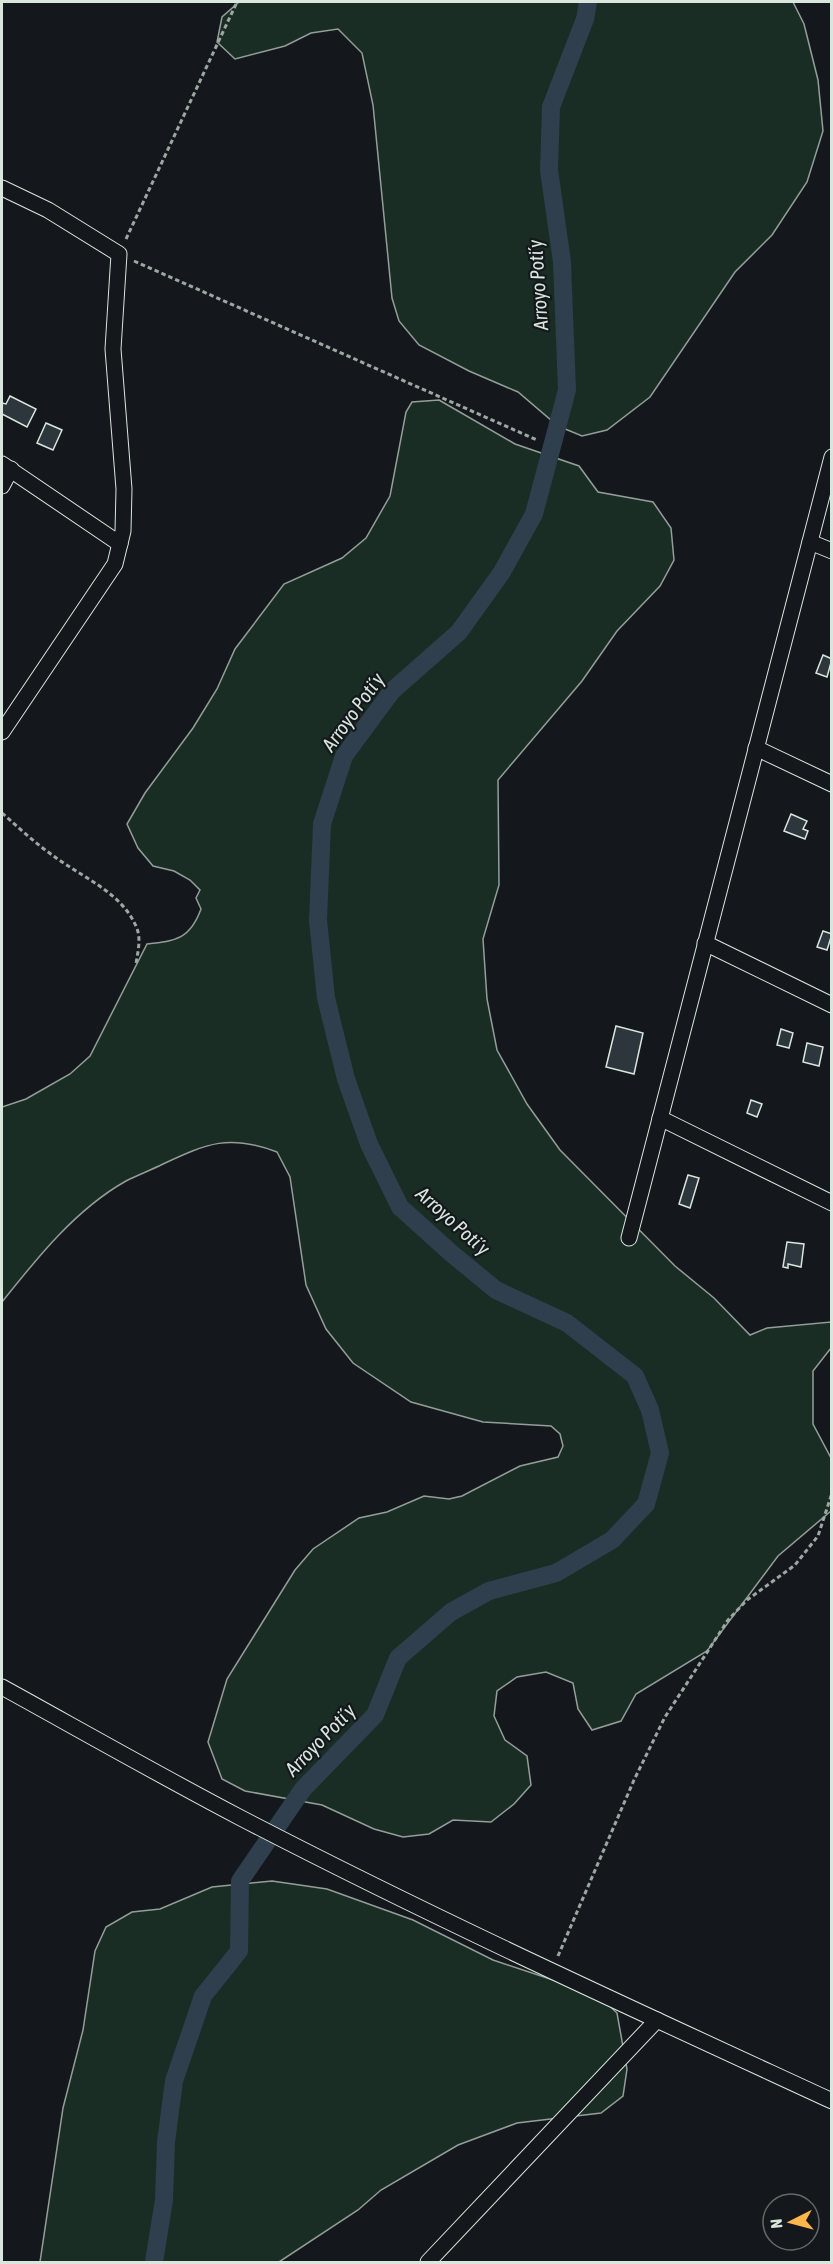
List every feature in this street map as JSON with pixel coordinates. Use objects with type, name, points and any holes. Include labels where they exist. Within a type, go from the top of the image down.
[{"type":"street","points":[[2,188],[48,210],[119,254],[113,349],[124,489],[123,531],[115,564],[2,732]]},
{"type":"street","points":[[629,1238],[831,457]]},
{"type":"street","points":[[2,486],[6,466],[120,544]]},
{"type":"street","points":[[810,542],[831,551]]},
{"type":"street","points":[[756,748],[831,784]]},
{"type":"street","points":[[705,943],[831,1005]]},
{"type":"street","points":[[660,1118],[831,1203]]},
{"type":"street","points":[[2,1687],[293,1845],[551,1971],[831,2101]]},
{"type":"street","points":[[428,2262],[657,2020]]},
{"type":"path","points":[[237,2],[119,254],[537,440]]},
{"type":"path","points":[[2,813],[54,857],[99,886],[123,906],[136,924],[140,940],[136,964]]},
{"type":"path","points":[[831,1349],[831,1379]]},
{"type":"path","points":[[551,1971],[634,1780],[665,1717],[728,1620],[747,1600],[795,1565],[818,1536],[831,1493]]},
{"type":"green space","points":[[239,2],[793,2],[804,24],[818,80],[823,131],[807,182],[772,235],[735,272],[650,397],[607,430],[582,436],[558,426],[518,392],[469,371],[419,345],[399,321],[392,298],[373,105],[362,53],[338,29],[311,33],[285,46],[235,59],[217,42],[222,17]]},
{"type":"green space","points":[[439,400],[515,444],[579,466],[598,492],[653,502],[671,528],[674,560],[660,586],[617,631],[582,681],[498,780],[499,885],[483,939],[487,999],[497,1050],[527,1104],[560,1150],[675,1266],[714,1298],[750,1335],[767,1328],[831,1322],[831,1348],[813,1371],[813,1424],[831,1458],[831,1511],[778,1556],[707,1651],[636,1694],[621,1721],[592,1730],[578,1709],[573,1683],[546,1672],[517,1677],[497,1691],[494,1716],[505,1740],[527,1756],[531,1785],[514,1804],[491,1822],[453,1820],[429,1834],[403,1837],[374,1829],[322,1805],[245,1791],[222,1779],[208,1742],[227,1679],[295,1570],[313,1549],[359,1518],[387,1512],[424,1496],[449,1499],[462,1496],[520,1466],[558,1457],[563,1446],[560,1434],[551,1426],[483,1422],[411,1402],[353,1363],[326,1329],[306,1285],[290,1177],[277,1152],[260,1146],[232,1142],[206,1146],[126,1181],[108,1192],[74,1220],[43,1252],[2,1302],[2,1107],[26,1099],[70,1074],[90,1056],[147,944],[181,937],[197,919],[201,909],[196,898],[200,890],[190,880],[174,871],[153,866],[138,848],[127,824],[145,793],[193,728],[217,689],[235,649],[284,584],[342,558],[366,538],[390,496],[406,412],[412,402]]},
{"type":"green space","points":[[272,1881],[327,1889],[413,1920],[493,1960],[598,1995],[617,2013],[627,2069],[623,2096],[601,2113],[517,2123],[458,2145],[381,2190],[358,2210],[279,2262],[40,2262],[63,2108],[83,2030],[95,1951],[106,1927],[132,1912],[160,1909],[212,1887]]},
{"type":"building","points":[[10,396],[36,409],[27,427],[2,414],[2,403],[6,404]]},
{"type":"building","points":[[46,423],[62,430],[53,450],[37,443]]},
{"type":"building","points":[[823,655],[832,659],[827,677],[816,673]]},
{"type":"building","points":[[791,814],[807,821],[803,829],[808,831],[805,839],[784,831]]},
{"type":"building","points":[[823,931],[832,934],[827,950],[817,947]]},
{"type":"building","points":[[616,1026],[643,1033],[634,1074],[606,1067]]},
{"type":"building","points":[[781,1029],[793,1033],[789,1048],[777,1045]]},
{"type":"building","points":[[807,1043],[823,1047],[819,1066],[803,1062]]},
{"type":"building","points":[[751,1100],[762,1104],[757,1117],[747,1113]]},
{"type":"building","points":[[688,1175],[699,1178],[690,1208],[679,1204]]},
{"type":"building","points":[[787,1242],[804,1244],[801,1267],[788,1264],[788,1268],[783,1267]]},
{"type":"waterway","name":"Arroyo Poti´y","points":[[154,2262],[164,2200],[166,2142],[174,2081],[203,1996],[239,1951],[240,1881],[303,1789],[375,1715],[398,1658],[451,1612],[489,1591],[556,1573],[612,1540],[646,1504],[660,1453],[650,1410],[635,1376],[567,1323],[496,1290],[400,1207],[369,1144],[346,1079],[326,998],[318,920],[322,824],[344,756],[392,691],[459,632],[502,572],[534,514],[567,390],[562,262],[549,170],[551,107],[585,19],[588,2]]}]
